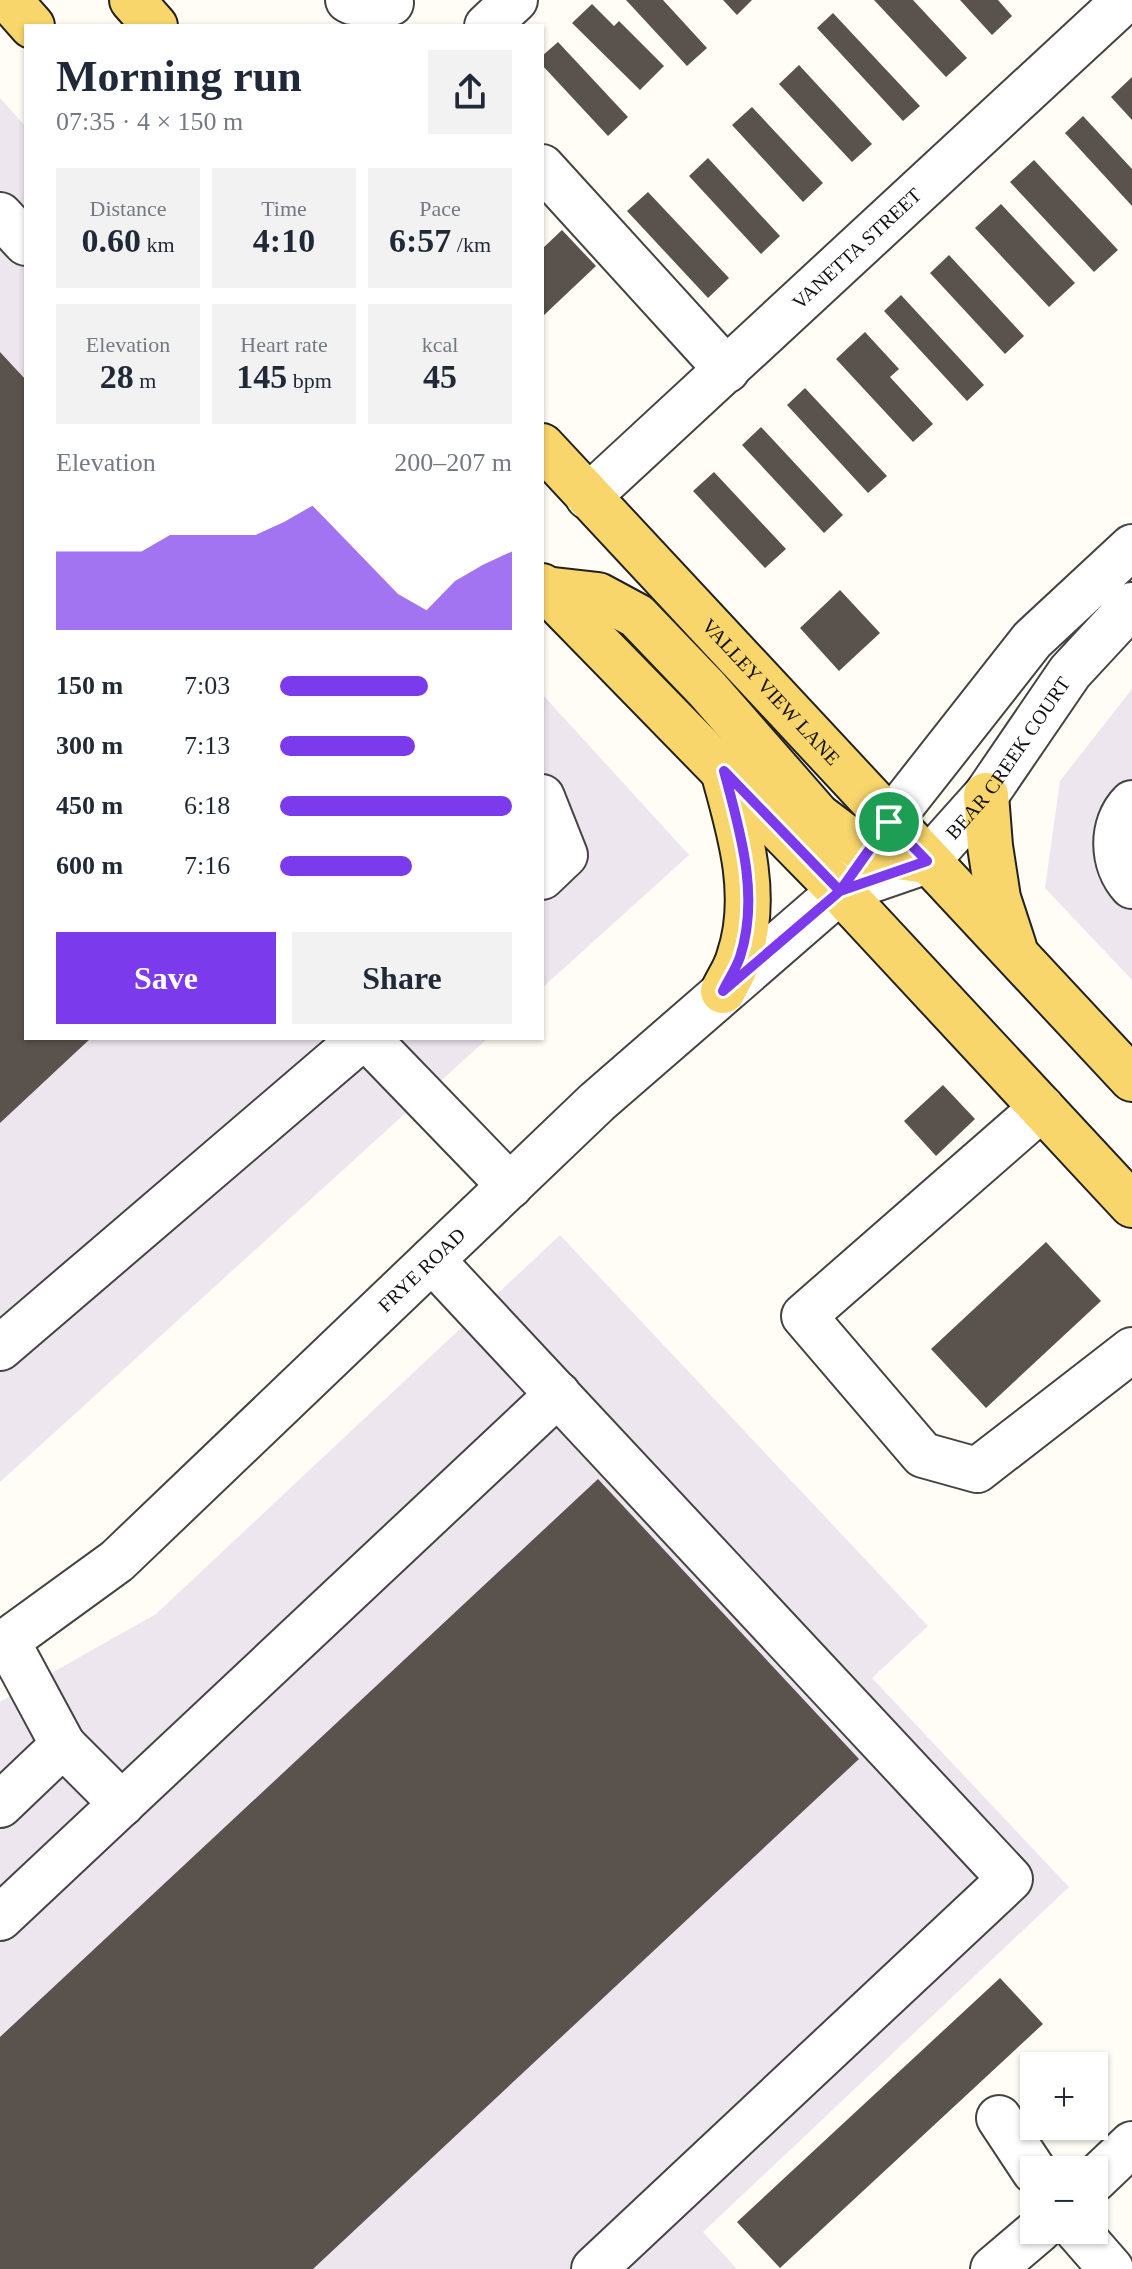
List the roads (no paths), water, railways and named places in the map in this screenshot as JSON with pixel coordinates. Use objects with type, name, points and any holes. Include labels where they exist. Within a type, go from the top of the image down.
[{"type":"main road","points":[[9,0],[30,24]]},
{"type":"main road","points":[[132,0],[153,24]]},
{"type":"main road","name":"VALLEY VIEW LANE","points":[[544,448],[878,837],[927,861],[1132,1079]]},
{"type":"main road","points":[[544,588],[598,595],[637,616],[707,689],[818,816],[878,837]]},
{"type":"main road","points":[[544,588],[840,891],[1132,1205]]},
{"type":"main road","points":[[723,991],[739,958],[748,916],[744,844],[724,771]]},
{"type":"main road","points":[[986,795],[998,898],[1017,957]]},
{"type":"street","points":[[0,8],[9,0]]},
{"type":"street","points":[[348,0],[397,10]]},
{"type":"street","points":[[489,24],[515,0]]},
{"type":"street","name":"VANETTA STREET","points":[[588,497],[1125,0]]},
{"type":"street","points":[[544,169],[727,370]]},
{"type":"street","points":[[0,215],[24,241]]},
{"type":"street","points":[[840,891],[878,837],[1032,640],[1132,547]]},
{"type":"street","name":"BEAR CREEK COURT","points":[[840,891],[927,861],[986,795],[1070,672],[1132,605]]},
{"type":"street","points":[[544,802],[565,855],[544,875]]},
{"type":"street","points":[[1132,803],[1126,809],[1115,845],[1121,874],[1132,886]]},
{"type":"street","name":"FRYE ROAD","points":[[3,1644],[117,1561],[597,1102],[840,891]]},
{"type":"street","points":[[0,1348],[362,1040]]},
{"type":"street","points":[[366,1040],[510,1186]]},
{"type":"street","points":[[1042,1108],[804,1316],[923,1455],[977,1470],[1132,1350]]},
{"type":"street","points":[[432,1260],[1010,1879],[594,2269]]},
{"type":"street","points":[[0,1918],[558,1394]]},
{"type":"street","points":[[3,1644],[63,1745],[122,1804]]},
{"type":"street","points":[[0,1805],[63,1745]]},
{"type":"street","points":[[999,2118],[1024,2156]]},
{"type":"street","points":[[1108,2167],[1132,2144]]},
{"type":"street","points":[[993,2269],[1022,2244]]},
{"type":"street","points":[[1089,2244],[1111,2269]]}]
